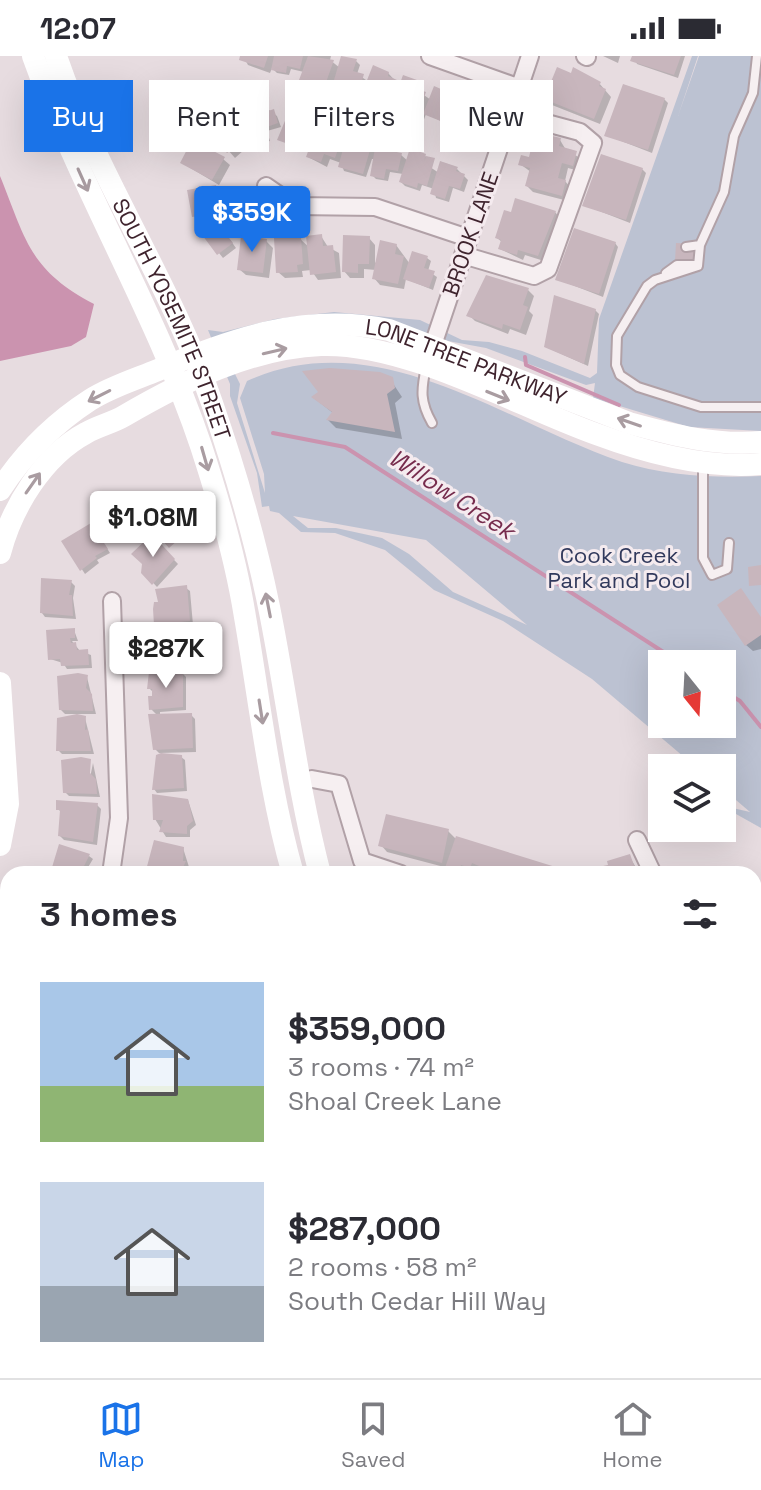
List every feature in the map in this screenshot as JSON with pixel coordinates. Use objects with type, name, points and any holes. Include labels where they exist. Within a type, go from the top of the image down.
[{"type":"street","name":"SOUTH YOSEMITE STREET","points":[[33,56],[83,181],[175,375],[202,449],[233,562],[272,782],[291,866]]},
{"type":"street","name":"SOUTH YOSEMITE STREET","points":[[56,56],[103,171],[198,366],[239,486],[258,556],[296,777],[318,866]]},
{"type":"street","points":[[432,56],[498,80]]},
{"type":"street","name":"BROOK LANE","points":[[522,80],[530,56]]},
{"type":"street","points":[[463,255],[534,276],[548,269],[593,143],[580,132],[553,125]]},
{"type":"street","name":"BROOK LANE","points":[[426,366],[499,152]]},
{"type":"street","points":[[266,186],[295,206],[375,207],[468,238]]},
{"type":"street","name":"LONE TREE PARKWAY","points":[[175,375],[198,366],[251,335],[322,323],[356,323],[432,344],[704,452],[761,442]]},
{"type":"street","name":"LONE TREE PARKWAY","points":[[198,366],[324,345],[384,353],[426,366],[621,443],[704,452],[761,464]]},
{"type":"street","points":[[0,490],[19,461],[93,398],[175,375]]},
{"type":"street","points":[[0,553],[24,497],[44,467],[87,432],[108,425],[175,375]]},
{"type":"street","points":[[112,601],[119,818],[112,866]]},
{"type":"street","points":[[0,683],[4,789],[1,838]]},
{"type":"street","points":[[312,779],[339,784],[362,861],[377,866]]},
{"type":"street","points":[[637,840],[649,866]]},
{"type":"lane","points":[[757,56],[753,93],[731,146],[720,206],[700,245],[698,265],[693,270],[655,280],[642,292],[617,336],[613,356],[620,375],[638,387],[701,407],[761,407]]},
{"type":"lane","points":[[686,247],[700,245]]},
{"type":"lane","points":[[426,366],[421,392],[423,407],[432,423]]},
{"type":"lane","points":[[704,452],[703,558],[712,575],[727,569],[729,543]]},
{"type":"green space","name":"Cook Creek Park and Pool","points":[[692,56],[698,56],[678,116],[699,56],[761,56],[761,431],[689,427],[593,398],[595,383],[586,385],[486,348],[448,341],[412,328],[218,340],[240,384],[237,403],[265,493],[264,474],[240,398],[247,381],[295,366],[343,363],[391,370],[438,384],[577,444],[639,467],[691,475],[761,476],[761,828],[736,814],[736,809],[750,812],[736,800],[736,754],[680,754],[662,738],[736,738],[736,650],[648,650],[648,726],[592,679],[503,621],[434,590],[385,550],[335,533],[301,532],[279,513],[270,511],[269,506],[262,507],[257,473],[230,396],[230,384],[208,330],[223,332],[275,319],[334,312],[420,320],[462,340],[489,342],[522,351],[590,378],[597,373],[599,319]],"holes":[[[293,516],[426,540],[527,625],[453,592],[409,554],[382,538],[336,528],[308,528]]]},
{"type":"shaded area","points":[[0,176],[32,251],[56,279],[94,304],[86,337],[71,346],[0,361]]},
{"type":"building","points":[[240,56],[268,56],[264,68],[239,60]]},
{"type":"building","points":[[274,56],[303,56],[300,69],[287,66],[286,73],[271,70]]},
{"type":"building","points":[[308,56],[334,60],[327,80],[299,80]]},
{"type":"building","points":[[341,56],[357,59],[353,71],[364,74],[362,80],[334,80]]},
{"type":"building","points":[[632,56],[681,56],[674,75],[630,61]]},
{"type":"building","points":[[373,65],[389,72],[388,76],[397,80],[367,80]]},
{"type":"building","points":[[557,67],[571,73],[573,67],[601,82],[599,86],[606,89],[594,119],[553,103],[552,80]]},
{"type":"building","points":[[623,84],[665,98],[648,150],[604,136]]},
{"type":"building","points":[[434,86],[440,89],[440,121],[424,114]]},
{"type":"building","points":[[274,109],[278,123],[269,126],[269,111]]},
{"type":"building","points":[[285,121],[285,143],[277,140]]},
{"type":"building","points":[[553,136],[561,138],[559,146],[577,151],[573,166],[562,163],[558,178],[566,180],[562,196],[525,186],[530,168],[518,165],[521,155],[529,157],[530,152],[553,152]]},
{"type":"building","points":[[186,152],[215,152],[225,157],[212,180],[180,163]]},
{"type":"building","points":[[308,152],[337,152],[335,158],[324,154],[321,162],[306,157]]},
{"type":"building","points":[[342,152],[369,152],[363,174],[338,167]]},
{"type":"building","points":[[374,152],[402,153],[398,171],[386,169],[384,179],[370,176]]},
{"type":"building","points":[[409,152],[426,154],[424,162],[426,156],[435,158],[427,186],[418,183],[417,188],[399,182]]},
{"type":"building","points":[[601,154],[643,168],[626,220],[582,206]]},
{"type":"building","points":[[440,161],[458,167],[456,171],[465,174],[460,189],[449,186],[445,199],[430,194]]},
{"type":"building","points":[[216,185],[219,201],[209,202],[211,214],[192,217],[187,190]]},
{"type":"building","points":[[515,198],[556,211],[538,256],[518,250],[517,255],[498,249],[501,240],[495,238],[504,210],[511,212]]},
{"type":"building","points":[[225,213],[234,226],[225,233],[233,243],[217,255],[200,232]]},
{"type":"building","points":[[574,228],[616,242],[599,294],[555,280]]},
{"type":"building","points":[[322,234],[323,246],[333,245],[336,272],[310,275],[306,236]]},
{"type":"building","points":[[343,235],[370,236],[369,264],[358,264],[358,273],[342,272]]},
{"type":"building","points":[[241,236],[267,239],[263,273],[237,270]]},
{"type":"building","points":[[301,237],[303,264],[297,265],[298,272],[276,273],[274,238]]},
{"type":"building","points":[[380,240],[397,244],[395,254],[404,256],[398,284],[372,279]]},
{"type":"building","points":[[676,243],[696,244],[695,263],[675,261]]},
{"type":"building","points":[[412,251],[428,256],[424,268],[435,271],[429,288],[403,279]]},
{"type":"building","points":[[486,275],[529,288],[523,305],[528,307],[520,330],[503,324],[502,329],[466,316]]},
{"type":"building","points":[[554,295],[596,309],[584,364],[544,347]]},
{"type":"building","points":[[330,368],[380,372],[393,377],[395,388],[387,394],[395,432],[326,420],[332,412],[311,397],[318,392],[302,371]]},
{"type":"building","points":[[91,523],[108,549],[95,556],[97,558],[80,571],[61,541]]},
{"type":"building","points":[[169,529],[178,540],[169,548],[160,538]]},
{"type":"building","points":[[152,534],[175,559],[152,585],[141,573],[142,564],[131,554]]},
{"type":"building","points":[[761,565],[761,585],[749,586],[748,567]]},
{"type":"building","points":[[41,578],[72,580],[69,595],[72,595],[73,616],[40,613]]},
{"type":"building","points":[[187,585],[190,621],[154,625],[154,602],[158,602],[155,589]]},
{"type":"building","points":[[741,588],[761,617],[761,635],[745,646],[717,605]]},
{"type":"building","points":[[75,628],[75,638],[70,638],[71,643],[76,642],[77,650],[88,649],[89,665],[61,666],[60,659],[48,660],[46,630]]},
{"type":"building","points":[[143,629],[177,631],[177,644],[183,644],[178,666],[148,666],[150,651],[143,645]]},
{"type":"building","points":[[183,671],[183,707],[149,710],[148,696],[152,696],[152,689],[147,689],[149,672]]},
{"type":"building","points":[[88,675],[86,688],[92,694],[93,711],[59,710],[57,676]]},
{"type":"building","points":[[192,713],[193,748],[153,750],[148,714]]},
{"type":"building","points":[[77,714],[86,716],[85,730],[88,729],[91,751],[56,751],[57,718]]},
{"type":"building","points":[[156,755],[182,755],[184,788],[152,790]]},
{"type":"building","points":[[91,759],[90,773],[96,779],[97,794],[63,793],[61,760]]},
{"type":"building","points":[[152,794],[188,799],[193,821],[187,826],[187,834],[159,832],[163,820],[153,820]]},
{"type":"building","points":[[56,800],[98,803],[93,842],[58,836],[60,810],[56,810]]},
{"type":"building","points":[[386,814],[449,829],[442,863],[378,846]]},
{"type":"building","points":[[456,836],[552,866],[479,866],[472,863],[471,866],[446,866]]},
{"type":"building","points":[[154,840],[184,847],[184,866],[147,866]]},
{"type":"building","points":[[59,844],[90,854],[84,866],[52,866]]},
{"type":"building","points":[[630,854],[634,866],[603,866],[608,865],[607,861]]},
{"type":"waterway","points":[[525,357],[526,365],[619,405]]},
{"type":"waterway","name":"Willow Creek","points":[[273,433],[345,447],[660,650]]},
{"type":"waterway","name":"Willow Creek","points":[[736,699],[761,727]]}]
